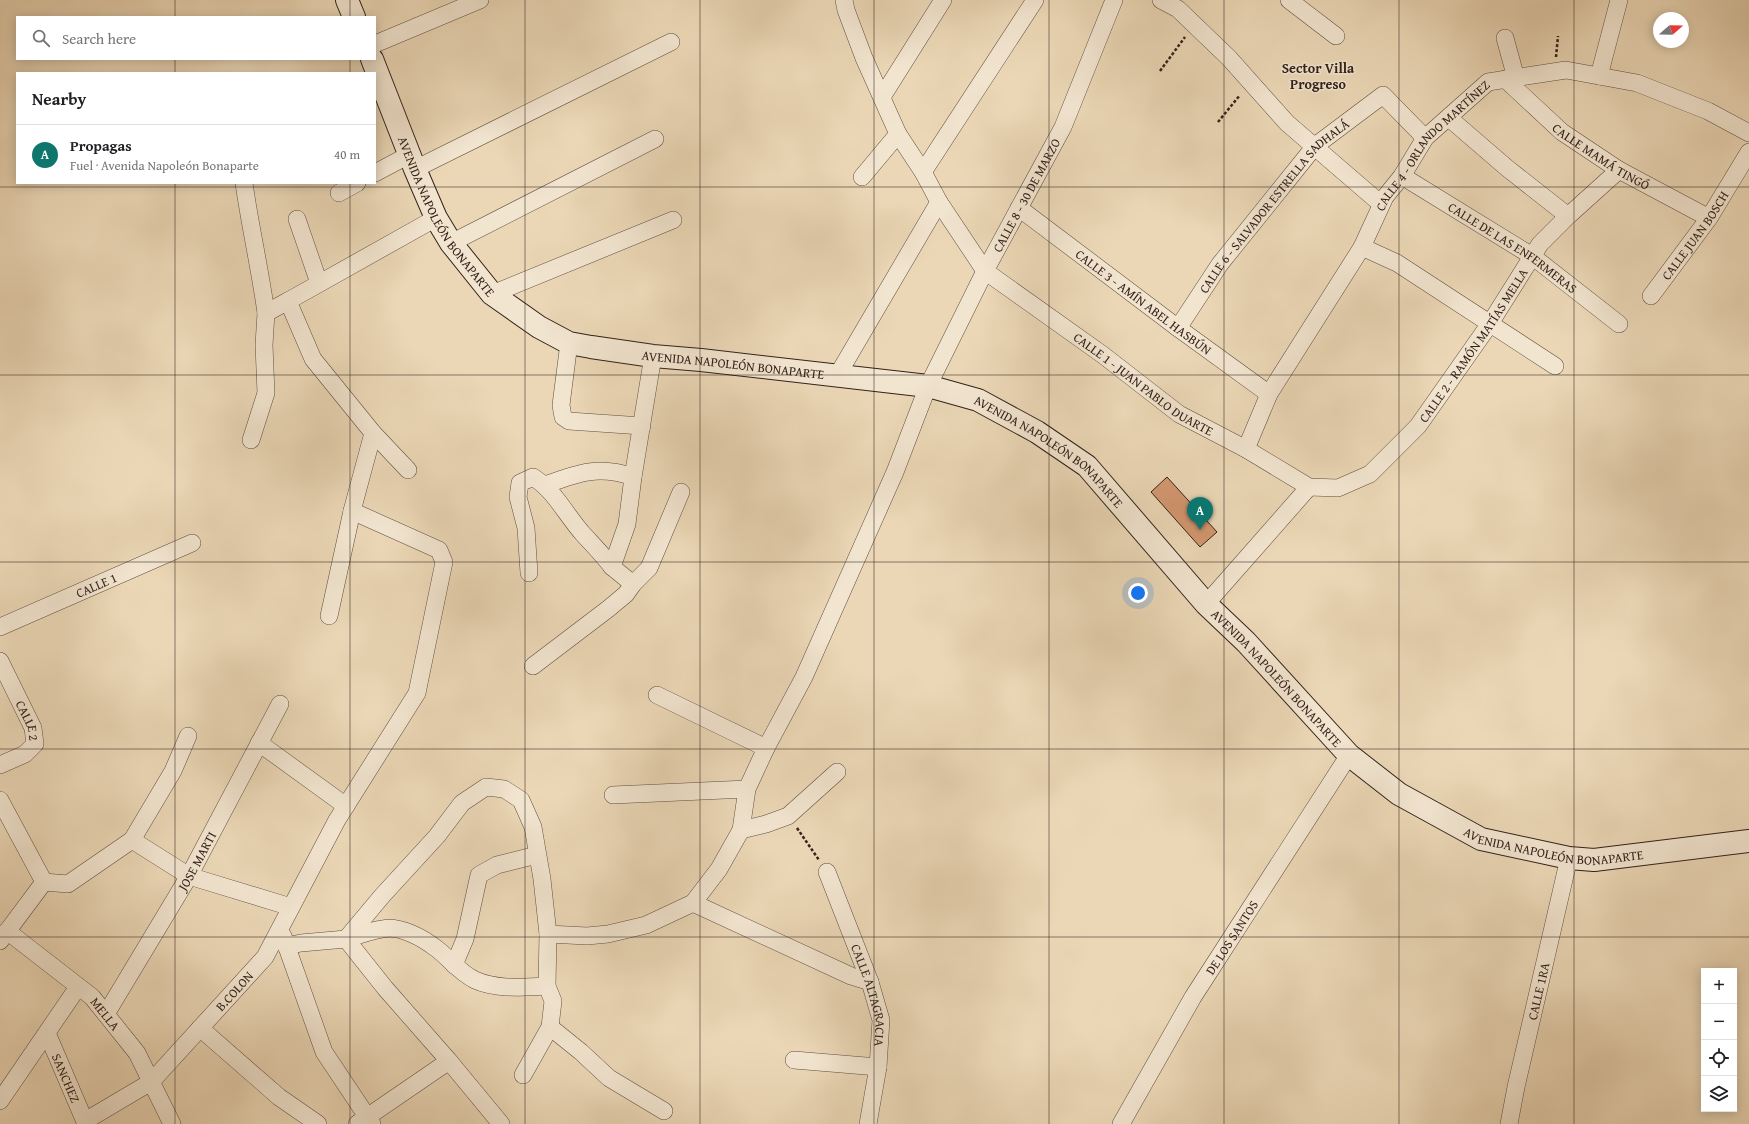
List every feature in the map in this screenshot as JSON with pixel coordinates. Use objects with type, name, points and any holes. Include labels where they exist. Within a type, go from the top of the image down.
[{"type":"main road","points":[[347,0],[354,16]]},
{"type":"main road","name":"AVENIDA NAPOLEÓN BONAPARTE","points":[[372,60],[412,162],[436,218],[451,243],[492,294],[540,327],[569,343],[653,356],[701,360],[928,386],[978,400],[1037,432],[1087,466],[1206,604],[1246,642],[1349,755],[1399,794],[1481,839],[1569,858],[1594,860],[1749,840]]},
{"type":"street","points":[[376,44],[480,0]]},
{"type":"street","points":[[882,97],[943,0]]},
{"type":"street","points":[[923,172],[1035,0]]},
{"type":"street","name":"CALLE 8 - 30 DE MARZO","points":[[741,830],[747,789],[766,748],[804,677],[895,472],[928,386],[984,271],[1063,127],[1114,0]]},
{"type":"street","points":[[1161,0],[1178,9],[1229,58],[1287,123],[1381,204]]},
{"type":"street","points":[[1289,0],[1336,36]]},
{"type":"street","points":[[1600,76],[1619,0]]},
{"type":"street","points":[[847,3],[864,58],[898,134],[923,172],[939,202],[984,271]]},
{"type":"street","points":[[1506,38],[1511,78]]},
{"type":"street","points":[[376,173],[412,162],[672,42]]},
{"type":"street","name":"CALLE 4 - ORLANDO MARTÍNEZ","points":[[1246,449],[1270,394],[1362,247],[1381,204],[1402,176],[1425,138],[1488,82],[1566,70],[1637,83],[1708,111],[1749,133]]},
{"type":"street","name":"CALLE MAMÁ TINGÓ","points":[[1511,78],[1562,132],[1620,170],[1709,218]]},
{"type":"street","name":"CALLE 6 - SALVADOR ESTRELLA SADHALÁ","points":[[1178,328],[1220,264],[1315,146],[1383,95],[1425,138]]},
{"type":"street","points":[[1449,118],[1506,168],[1568,216]]},
{"type":"street","points":[[862,177],[898,134]]},
{"type":"street","points":[[451,243],[656,139]]},
{"type":"street","name":"CALLE JUAN BOSCH","points":[[1651,296],[1709,218],[1749,152]]},
{"type":"street","name":"CALLE 2 - RAMÓN MATÍAS MELLA","points":[[1309,487],[1338,488],[1370,474],[1418,426],[1490,325],[1540,244],[1568,216],[1620,170]]},
{"type":"street","name":"CALLE DE LAS ENFERMERAS","points":[[1402,176],[1532,256],[1619,324]]},
{"type":"street","points":[[244,184],[266,313],[264,345],[266,393],[251,440]]},
{"type":"street","points":[[339,193],[355,184]]},
{"type":"street","points":[[837,376],[939,202]]},
{"type":"street","name":"CALLE 3 - AMÍN ABEL HASBÚN","points":[[1019,208],[1178,328],[1270,394]]},
{"type":"street","points":[[266,313],[436,218]]},
{"type":"street","points":[[297,219],[319,283]]},
{"type":"street","points":[[492,294],[673,220]]},
{"type":"street","points":[[1362,247],[1397,263],[1555,366]]},
{"type":"street","name":"CALLE 1 - JUAN PABLO DUARTE","points":[[984,271],[1103,354],[1179,414],[1246,449],[1309,487]]},
{"type":"street","points":[[288,302],[313,359],[373,433],[408,470]]},
{"type":"street","points":[[569,343],[561,405],[563,416],[569,421],[642,426]]},
{"type":"street","points":[[612,567],[627,524],[633,477],[653,356]]},
{"type":"street","points":[[329,616],[352,511],[373,433]]},
{"type":"street","points":[[545,485],[582,472],[616,472],[633,477]]},
{"type":"street","points":[[529,573],[526,528],[518,497],[520,483],[533,477],[545,485],[583,535],[600,550],[612,567],[633,584]]},
{"type":"street","points":[[1206,604],[1309,487]]},
{"type":"street","points":[[533,666],[626,594],[633,584],[649,568],[681,492]]},
{"type":"street","name":"B.COLON","points":[[85,1123],[151,1082],[265,957],[342,813],[417,693],[444,562],[440,550],[352,511]]},
{"type":"street","name":"CALLE 1","points":[[0,627],[192,543]]},
{"type":"street","name":"CALLE 2","points":[[0,661],[33,728],[35,744],[25,754],[0,765]]},
{"type":"street","points":[[657,695],[766,748]]},
{"type":"street","name":"JOSE MARTI","points":[[106,1014],[190,876],[280,704]]},
{"type":"street","points":[[44,882],[68,884],[132,840],[173,771],[188,736]]},
{"type":"street","points":[[260,743],[342,813]]},
{"type":"street","name":"DE LOS SANTOS","points":[[1121,1124],[1193,997],[1349,755]]},
{"type":"street","points":[[548,934],[587,936],[608,934],[646,925],[693,903],[719,869],[741,830],[766,824],[788,816],[837,772]]},
{"type":"street","points":[[346,939],[382,896],[437,836],[462,803],[486,787],[504,789],[521,800],[533,827],[548,934],[547,986],[553,1001],[550,1027],[523,1075]]},
{"type":"street","points":[[613,795],[747,789]]},
{"type":"street","points":[[0,800],[44,882]]},
{"type":"street","points":[[132,840],[190,876],[291,907]]},
{"type":"street","points":[[454,965],[465,939],[480,875],[497,865],[537,855]]},
{"type":"street","name":"CALLE 1RA","points":[[1509,1124],[1516,1087],[1569,858]]},
{"type":"street","name":"CALLE ALTAGRACIA","points":[[827,872],[870,982],[882,1020],[878,1067],[868,1124]]},
{"type":"street","points":[[4,936],[44,882]]},
{"type":"street","points":[[693,903],[851,976],[870,982]]},
{"type":"street","points":[[280,928],[324,1052],[366,1122],[449,1061]]},
{"type":"street","points":[[286,946],[301,943],[346,939],[382,928],[395,929],[420,938],[437,949],[454,965],[475,980],[509,988],[547,986]]},
{"type":"street","name":"MELLA","points":[[4,936],[92,997],[137,1053],[172,1124]]},
{"type":"street","points":[[346,939],[385,988],[449,1061],[501,1124]]},
{"type":"street","points":[[0,1101],[78,987]]},
{"type":"street","points":[[550,1027],[581,1052],[609,1078],[664,1111]]},
{"type":"street","points":[[200,1028],[279,1097],[318,1124]]},
{"type":"street","name":"SANCHEZ","points":[[47,1033],[85,1123]]},
{"type":"street","points":[[794,1060],[878,1067]]},
{"type":"path","points":[[1160,71],[1194,25]]},
{"type":"path","points":[[1218,122],[1251,82]]},
{"type":"path","points":[[788,816],[827,872]]},
{"type":"building","points":[[1167,477],[1217,532],[1200,547],[1151,492]]},
{"type":"place","name":"Propagas","points":[[1200,530]]},
{"type":"district","name":"Sector Villa Progreso","points":[[1318,76]]}]
